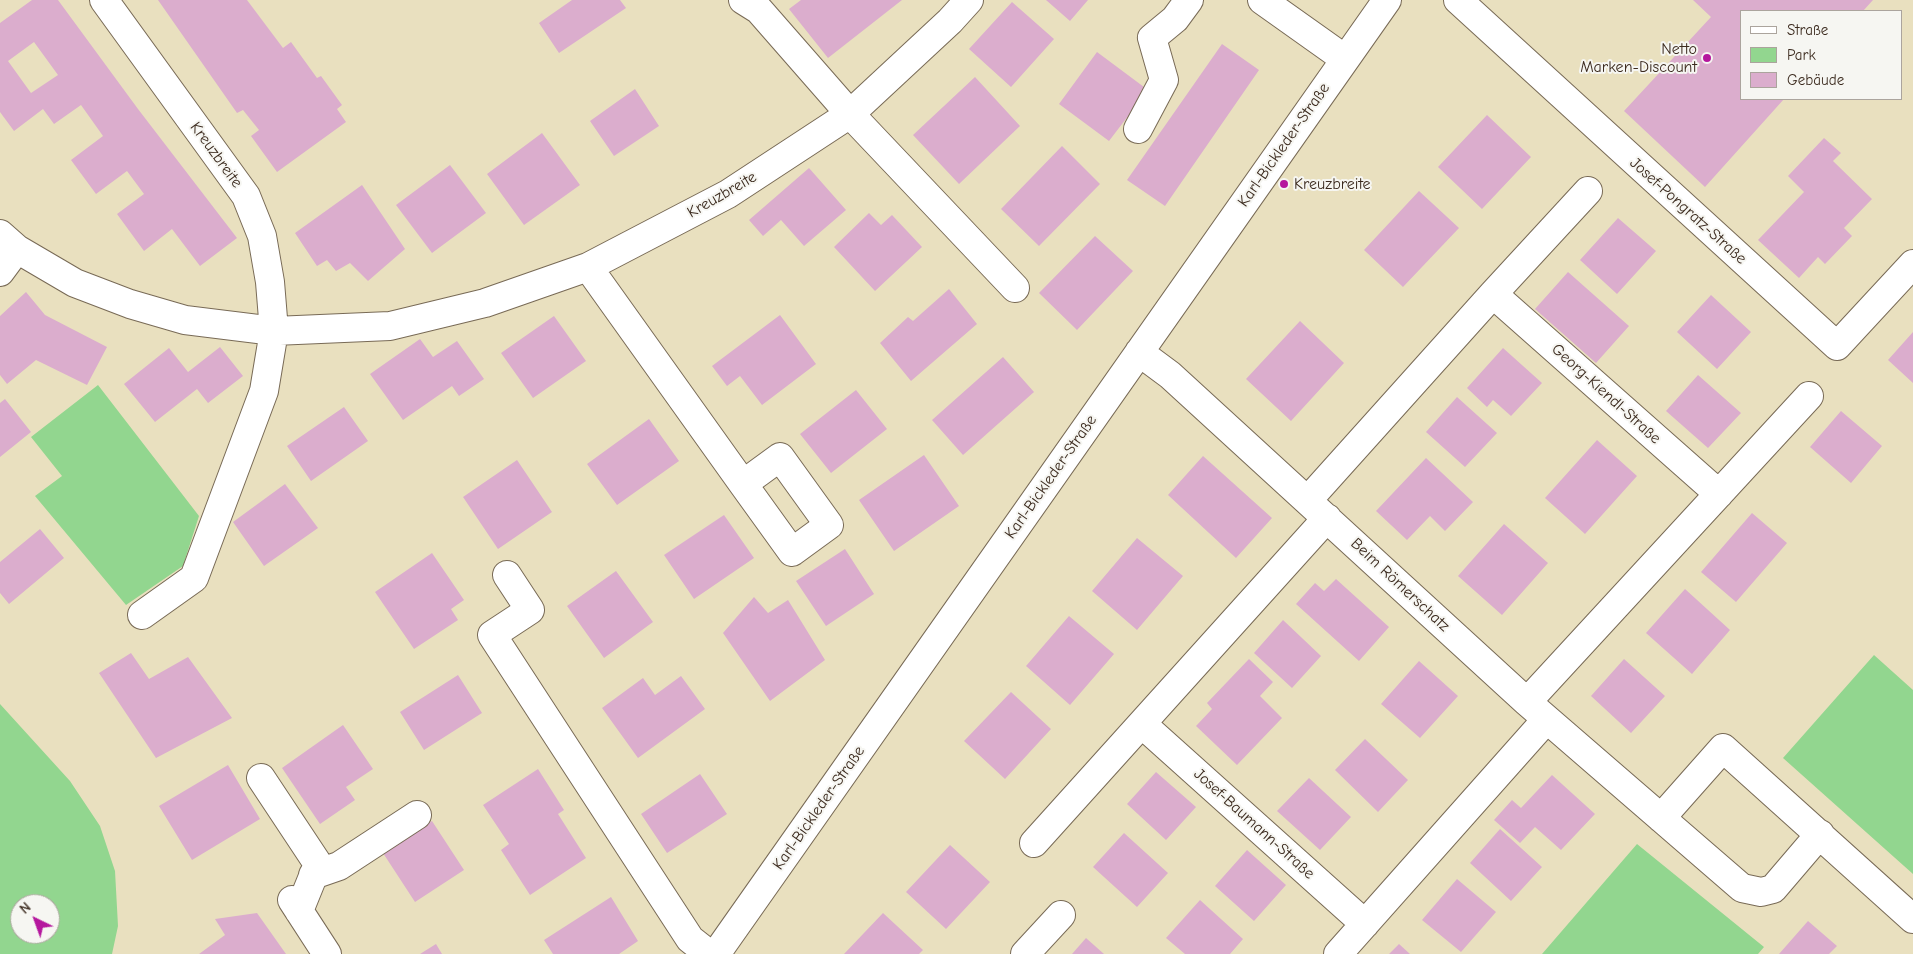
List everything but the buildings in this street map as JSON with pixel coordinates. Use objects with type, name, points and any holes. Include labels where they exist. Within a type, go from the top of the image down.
[{"type":"street","name":"Kreuzbreite","points":[[104,0],[246,196],[262,236],[270,282],[274,331],[264,391],[194,578],[142,615]]},
{"type":"street","points":[[743,0],[759,10],[850,114],[1015,288]]},
{"type":"street","name":"Kreuzbreite","points":[[0,272],[8,241],[75,283],[130,304],[185,320],[274,331],[390,326],[485,303],[588,267],[728,194],[850,114],[950,21],[969,0]]},
{"type":"street","points":[[1138,129],[1164,80],[1152,38],[1175,19],[1189,0]]},
{"type":"street","points":[[1262,0],[1345,59]]},
{"type":"street","name":"Karl-Bickleder-Straße","points":[[716,954],[1387,0]]},
{"type":"street","name":"Josef-Pongratz-Straße","points":[[1458,0],[1837,346],[1913,264]]},
{"type":"street","points":[[1034,843],[1142,724],[1493,294],[1588,191]]},
{"type":"street","points":[[588,267],[743,484]]},
{"type":"street","name":"Georg-Kiendl-Straße","points":[[1493,294],[1719,494]]},
{"type":"street","name":"Beim Römerschatz","points":[[1139,352],[1170,374],[1537,711],[1742,888],[1760,892],[1773,888],[1820,834]]},
{"type":"street","points":[[1338,954],[1365,924],[1537,711],[1719,494],[1809,396]]},
{"type":"street","points":[[507,574],[530,610],[492,635],[690,939],[709,954]]},
{"type":"street","name":"Josef-Baumann-Straße","points":[[1142,724],[1365,924]]},
{"type":"street","points":[[1661,818],[1723,748],[1913,919]]},
{"type":"street","points":[[261,778],[318,864],[295,906],[327,954]]},
{"type":"street","points":[[313,875],[339,866],[417,815]]},
{"type":"street","points":[[1025,954],[1061,915]]},
{"type":"green space","points":[[98,385],[199,516],[183,566],[126,605],[35,496],[62,476],[31,437]]},
{"type":"green space","points":[[1874,655],[1913,690],[1913,874],[1783,758]]},
{"type":"green space","points":[[0,704],[70,781],[100,826],[115,871],[118,926],[112,954],[0,954]]},
{"type":"green space","points":[[1637,844],[1764,947],[1758,954],[1542,954]]},
{"type":"place","name":"Netto Marken-Discount","points":[[1707,58]]},
{"type":"place","name":"Kreuzbreite","points":[[1284,184]]}]
